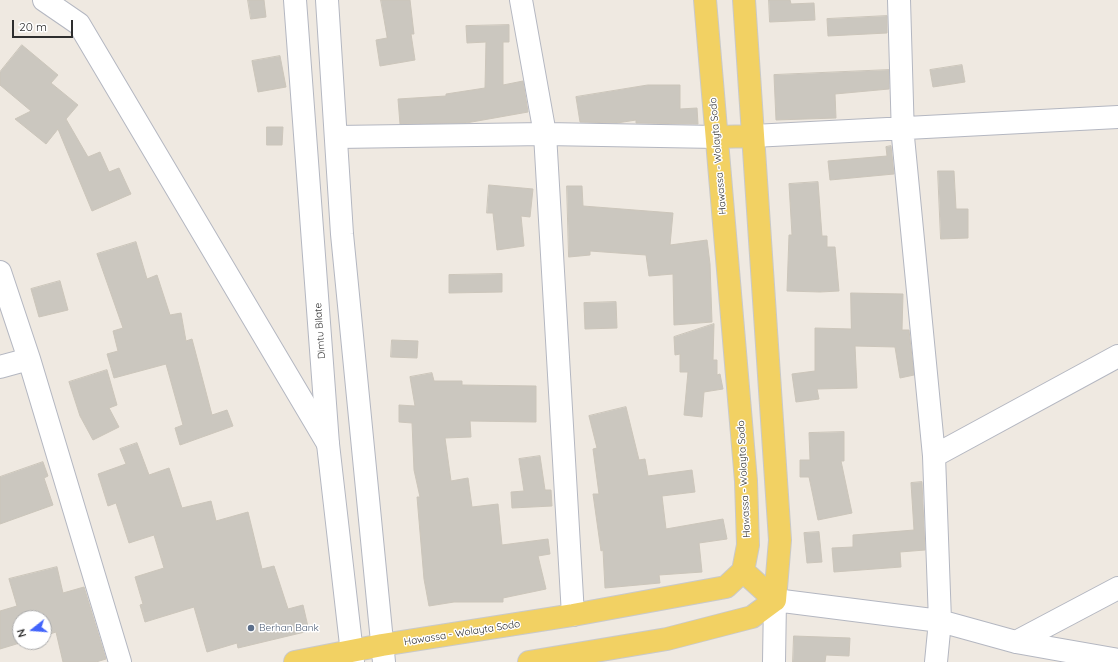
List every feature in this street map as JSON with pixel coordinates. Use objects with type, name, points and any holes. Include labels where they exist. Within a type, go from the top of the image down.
[{"type":"main road","name":"Hawassa - Wolayta Sodo","points":[[295,662],[383,653],[573,615],[726,587],[743,571],[748,545],[746,481],[705,0]]},
{"type":"main road","points":[[529,662],[667,639],[752,617],[775,600],[780,540],[744,0]]},
{"type":"main road","points":[[717,137],[753,136]]},
{"type":"main road","points":[[743,571],[775,600]]},
{"type":"street","points":[[44,0],[79,24],[328,444]]},
{"type":"street","name":"Dimtu Bilate","points":[[295,0],[328,444],[352,657]]},
{"type":"street","points":[[327,0],[337,137],[342,234],[383,653]]},
{"type":"street","points":[[521,0],[545,134],[573,615]]},
{"type":"street","points":[[899,0],[903,128],[934,456],[940,621],[936,662]]},
{"type":"street","points":[[753,136],[1118,117]]},
{"type":"street","points":[[337,137],[545,134],[717,137]]},
{"type":"street","points":[[0,272],[29,359],[120,662]]},
{"type":"street","points":[[934,456],[1118,356]]},
{"type":"street","points":[[0,367],[29,359]]},
{"type":"street","points":[[1016,642],[1118,588]]},
{"type":"street","points":[[774,662],[775,600],[940,621],[1016,642],[1114,660]]},
{"type":"building","points":[[248,0],[264,0],[266,17],[251,19]]},
{"type":"building","points":[[381,0],[410,0],[414,34],[411,34],[415,60],[380,66],[376,40],[387,38]]},
{"type":"building","points":[[769,0],[790,0],[791,4],[814,3],[815,20],[770,22]]},
{"type":"building","points":[[887,16],[887,33],[828,36],[827,19]]},
{"type":"building","points":[[509,25],[509,42],[503,42],[503,85],[523,81],[528,112],[466,123],[400,124],[398,99],[446,96],[446,94],[485,88],[486,42],[467,43],[466,26]]},
{"type":"building","points":[[22,45],[58,75],[51,83],[78,105],[66,119],[88,157],[100,152],[109,172],[119,168],[131,194],[92,211],[58,129],[46,144],[15,119],[31,111],[0,85],[0,72]]},
{"type":"building","points":[[280,56],[286,87],[258,92],[252,61]]},
{"type":"building","points":[[962,65],[965,82],[933,87],[930,70]]},
{"type":"building","points":[[889,70],[889,89],[835,94],[836,118],[776,120],[774,75]]},
{"type":"building","points":[[648,85],[680,85],[680,109],[697,108],[698,124],[636,123],[636,120],[617,123],[580,122],[576,97]]},
{"type":"building","points":[[267,127],[283,127],[282,145],[267,145]]},
{"type":"building","points":[[891,146],[894,174],[830,180],[828,161],[887,156],[886,147]]},
{"type":"building","points":[[938,171],[954,171],[956,209],[968,209],[968,238],[941,239]]},
{"type":"building","points":[[818,182],[822,236],[827,236],[827,247],[835,247],[839,291],[787,291],[789,235],[792,235],[789,184]]},
{"type":"building","points":[[489,185],[533,189],[530,217],[521,216],[524,246],[497,250],[493,213],[487,213]]},
{"type":"building","points":[[567,186],[582,186],[583,206],[673,213],[670,245],[707,240],[710,264],[712,322],[674,325],[673,274],[649,276],[646,255],[590,251],[590,255],[569,257]]},
{"type":"building","points":[[136,242],[147,279],[157,275],[170,315],[181,313],[186,341],[192,339],[212,415],[227,410],[233,426],[180,445],[175,428],[183,425],[166,364],[114,378],[107,354],[118,351],[113,331],[123,328],[97,254]]},
{"type":"building","points":[[502,274],[502,292],[449,293],[449,275]]},
{"type":"building","points":[[60,281],[68,310],[39,317],[31,289]]},
{"type":"building","points":[[851,293],[903,294],[902,330],[909,330],[914,375],[900,378],[895,347],[855,346],[857,388],[817,389],[819,399],[796,402],[792,374],[815,371],[815,328],[851,329]]},
{"type":"building","points":[[616,302],[617,328],[585,329],[584,303]]},
{"type":"building","points":[[714,324],[713,360],[717,360],[717,375],[720,374],[723,389],[704,392],[702,417],[684,415],[688,372],[680,372],[680,354],[675,355],[674,337]]},
{"type":"building","points":[[392,340],[418,341],[417,358],[391,357]]},
{"type":"building","points":[[107,370],[117,405],[109,408],[119,427],[93,440],[80,416],[69,382]]},
{"type":"building","points":[[432,373],[434,381],[462,381],[462,385],[536,386],[536,422],[470,421],[471,437],[445,438],[451,481],[468,478],[472,507],[498,504],[502,545],[548,539],[550,554],[538,556],[546,589],[503,598],[503,602],[454,602],[429,606],[424,579],[417,497],[420,497],[414,470],[412,423],[399,422],[399,405],[415,406],[410,377]]},
{"type":"building","points":[[626,407],[639,460],[645,459],[648,476],[692,470],[695,492],[662,496],[666,529],[723,519],[727,539],[699,543],[702,572],[659,575],[660,583],[605,588],[603,550],[601,551],[593,494],[599,494],[593,449],[597,448],[589,416]]},
{"type":"building","points":[[844,432],[844,461],[841,461],[852,513],[818,520],[809,477],[800,477],[800,460],[810,460],[809,433]]},
{"type":"building","points":[[137,443],[149,475],[169,468],[182,508],[211,501],[216,521],[248,512],[262,569],[274,566],[288,609],[303,605],[309,631],[238,648],[237,643],[207,652],[194,607],[145,622],[140,605],[143,604],[135,577],[164,568],[154,535],[129,543],[116,503],[108,506],[98,474],[126,464],[120,449]]},
{"type":"building","points":[[540,456],[545,490],[551,490],[552,506],[512,508],[511,492],[524,491],[519,459]]},
{"type":"building","points":[[43,462],[48,476],[44,478],[53,505],[0,524],[0,477]]},
{"type":"building","points":[[922,482],[925,550],[900,552],[901,567],[834,572],[832,548],[853,547],[853,535],[914,530],[911,483]]},
{"type":"building","points":[[819,532],[822,562],[807,563],[804,533]]},
{"type":"building","points":[[57,567],[63,593],[84,587],[106,659],[96,662],[63,662],[56,632],[52,633],[52,610],[12,610],[12,645],[0,649],[0,611],[17,606],[9,579]]},
{"type":"building","points":[[794,636],[850,638],[849,656],[826,655],[825,662],[793,662]]},
{"type":"place","name":"Berhan Bank","points":[[251,628]]}]
